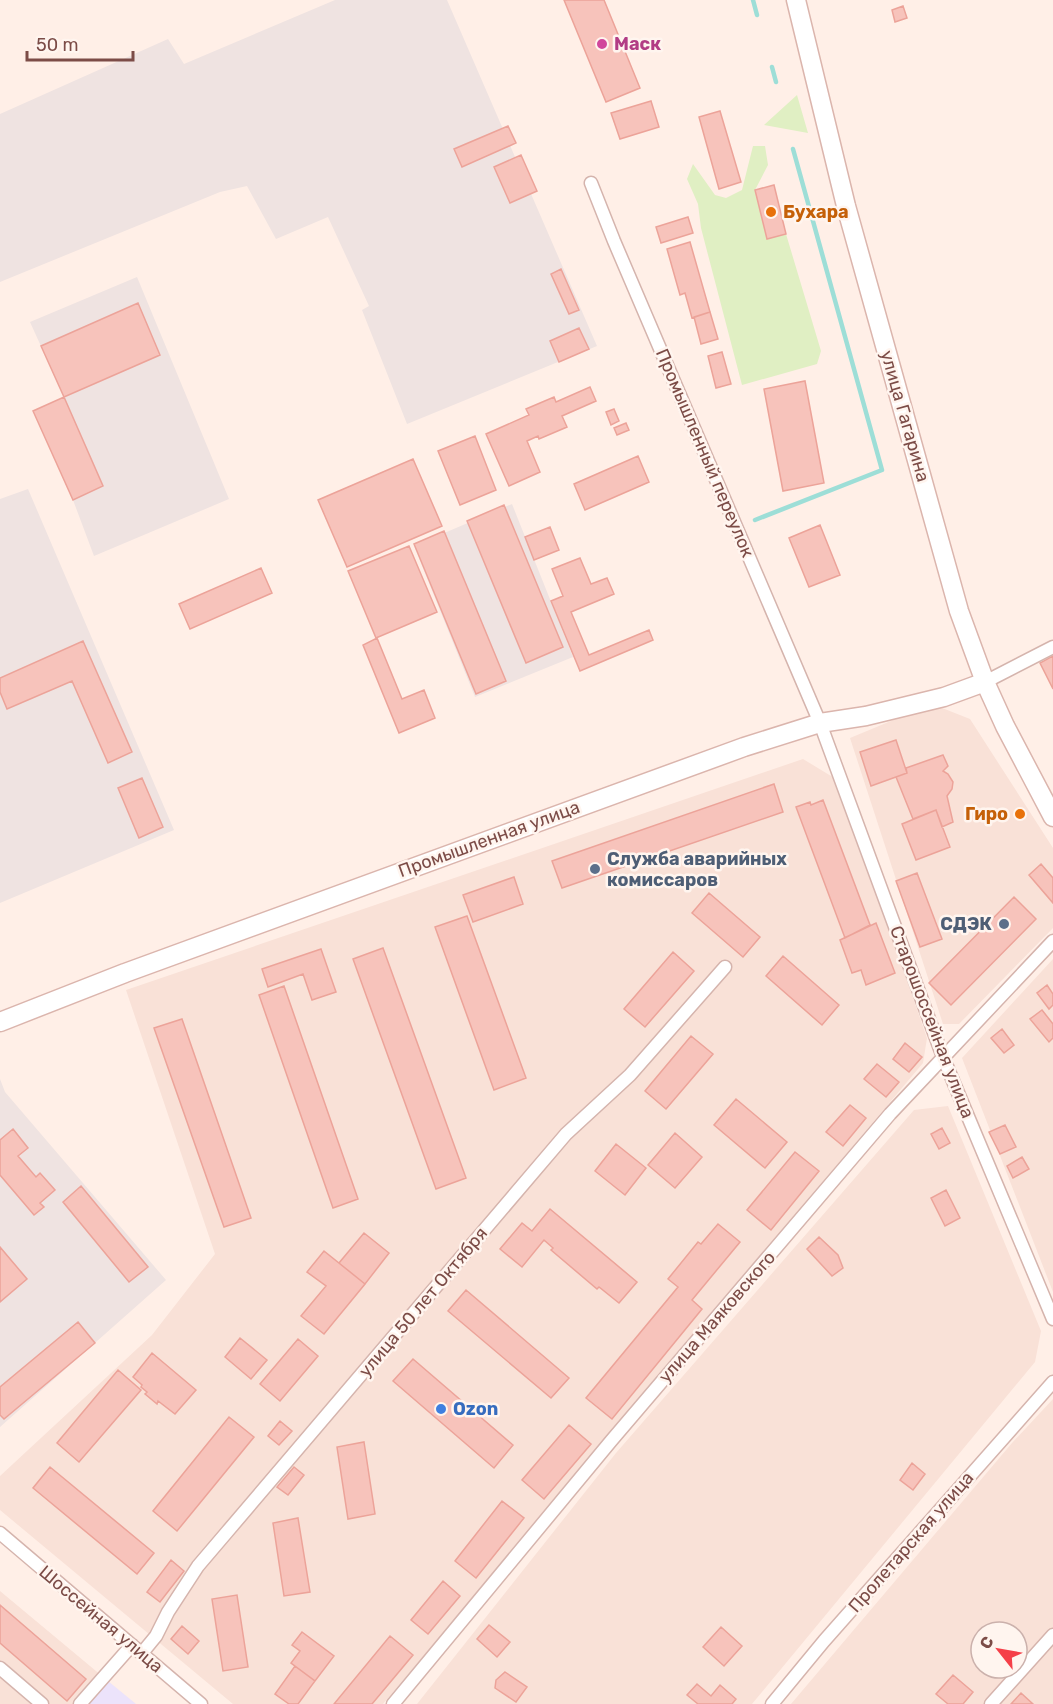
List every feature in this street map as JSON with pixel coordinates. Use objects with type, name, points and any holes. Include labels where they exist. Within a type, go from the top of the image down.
[{"type":"street","name":"улица Гагарина","points":[[796,0],[852,229],[959,611],[985,682],[1053,817]]},
{"type":"street","name":"Промышленный переулок","points":[[591,183],[614,242],[820,723]]},
{"type":"street","points":[[985,682],[1053,647]]},
{"type":"street","name":"Промышленная улица","points":[[0,1022],[135,969],[644,782],[820,723],[866,716],[945,697],[985,682]]},
{"type":"street","name":"Старошоссейная улица","points":[[820,723],[943,1057],[1053,1319]]},
{"type":"street","name":"улица Маяковского","points":[[393,1704],[611,1441],[890,1114],[1053,941]]},
{"type":"street","name":"улица 50 лет Октября","points":[[142,1653],[156,1636],[168,1612],[198,1566],[566,1134],[630,1075],[725,967]]},
{"type":"street","name":"Пролетарская улица","points":[[772,1704],[824,1641],[1053,1382]]},
{"type":"street","name":"Шоссейная улица","points":[[0,1533],[201,1704]]},
{"type":"street","points":[[991,1704],[1053,1635]]},
{"type":"street","points":[[80,1704],[132,1645]]},
{"type":"street","points":[[0,1668],[42,1704]]},
{"type":"shaded area","points":[[335,0],[447,0],[597,346],[407,424],[362,310],[369,306],[328,217],[276,239],[247,186],[220,192],[0,282],[0,114],[168,39],[184,64]]},
{"type":"shaded area","points":[[137,277],[229,499],[94,556],[73,500],[33,411],[64,397],[30,322]]},
{"type":"shaded area","points":[[28,489],[174,830],[0,903],[0,499]]},
{"type":"shaded area","points":[[512,504],[573,657],[475,697],[414,546]]},
{"type":"shaded area","points":[[932,704],[970,719],[1053,848],[1053,928],[959,1024],[943,1024],[850,738]]},
{"type":"shaded area","points":[[803,759],[836,779],[927,1038],[923,1063],[383,1704],[233,1704],[0,1510],[0,1476],[152,1335],[215,1254],[126,990]]},
{"type":"shaded area","points":[[1053,959],[1053,1292],[962,1058]]},
{"type":"shaded area","points":[[0,1079],[5,1092],[166,1280],[0,1427]]},
{"type":"shaded area","points":[[948,1106],[1041,1331],[1035,1362],[752,1704],[417,1704],[616,1453],[914,1110]]},
{"type":"shaded area","points":[[1053,1399],[1053,1704],[791,1704],[1012,1443]]},
{"type":"shaded area","points":[[0,1591],[108,1681],[88,1704],[0,1704]]},
{"type":"shaded area","points":[[108,1681],[136,1704],[88,1704]]},
{"type":"green space","points":[[797,95],[808,133],[764,125]]},
{"type":"green space","points":[[753,146],[765,146],[768,165],[755,190],[767,239],[786,234],[821,351],[817,364],[742,385],[701,228],[698,204],[687,179],[693,164],[715,195],[726,198],[742,190]]},
{"type":"building","name":"Маск","points":[[564,0],[604,0],[640,88],[606,102]]},
{"type":"building","points":[[903,6],[907,18],[895,22],[892,10]]},
{"type":"building","points":[[651,101],[659,127],[620,139],[611,113]]},
{"type":"building","points":[[720,111],[741,182],[719,189],[699,117]]},
{"type":"building","points":[[508,126],[516,143],[462,167],[454,149]]},
{"type":"building","points":[[521,155],[537,191],[510,203],[494,167]]},
{"type":"building","name":"Бухара","points":[[774,185],[786,234],[767,239],[755,190]]},
{"type":"building","points":[[688,217],[693,233],[661,243],[656,227]]},
{"type":"building","points":[[690,242],[710,312],[692,318],[685,293],[680,295],[667,249]]},
{"type":"building","points":[[561,269],[579,310],[569,314],[551,274]]},
{"type":"building","points":[[138,303],[160,355],[64,397],[41,346]]},
{"type":"building","points":[[710,312],[718,339],[701,344],[694,317]]},
{"type":"building","points":[[579,328],[589,349],[559,362],[550,341]]},
{"type":"building","points":[[722,352],[731,384],[716,388],[708,356]]},
{"type":"building","points":[[805,381],[824,483],[783,491],[764,389]]},
{"type":"building","points":[[590,387],[596,401],[562,416],[567,427],[539,439],[538,436],[527,441],[540,472],[509,486],[486,434],[529,415],[526,409],[554,397],[556,402]]},
{"type":"building","points":[[64,397],[103,486],[73,500],[33,411]]},
{"type":"building","points":[[614,409],[619,421],[611,425],[606,412]]},
{"type":"building","points":[[626,423],[629,430],[617,435],[614,428]]},
{"type":"building","points":[[475,436],[496,490],[460,505],[438,451]]},
{"type":"building","points":[[638,456],[649,482],[585,510],[574,484]]},
{"type":"building","points":[[413,459],[442,526],[347,567],[318,500]]},
{"type":"building","points":[[504,505],[563,647],[526,663],[467,521]]},
{"type":"building","points":[[820,525],[840,575],[809,587],[789,538]]},
{"type":"building","points":[[550,527],[559,550],[534,560],[525,537]]},
{"type":"building","points":[[444,531],[506,681],[476,694],[414,544]]},
{"type":"building","points":[[409,546],[437,612],[376,638],[348,571]]},
{"type":"building","points":[[580,558],[591,584],[607,578],[614,594],[571,612],[589,655],[649,630],[653,640],[580,671],[551,601],[563,596],[552,569]]},
{"type":"building","points":[[261,568],[272,593],[190,629],[179,604]]},
{"type":"building","points":[[377,638],[402,699],[424,690],[435,718],[399,733],[363,645]]},
{"type":"building","points":[[83,641],[132,752],[108,763],[72,681],[7,709],[0,692],[0,678]]},
{"type":"building","points":[[1053,656],[1053,689],[1040,663]]},
{"type":"building","points":[[896,740],[907,773],[871,786],[860,752]]},
{"type":"building","points":[[943,755],[948,766],[943,771],[953,782],[952,789],[947,796],[953,822],[942,827],[936,810],[913,819],[896,777],[907,773],[906,768]]},
{"type":"building","points":[[142,778],[163,827],[139,838],[118,788]]},
{"type":"building","points":[[774,784],[783,812],[562,888],[552,861]]},
{"type":"building","points":[[823,800],[870,925],[845,938],[796,807],[810,802],[811,805]]},
{"type":"building","points":[[936,810],[950,847],[916,860],[902,824]]},
{"type":"building","points":[[1041,864],[1053,878],[1053,903],[1029,875]]},
{"type":"building","points":[[917,873],[942,939],[920,947],[896,881]]},
{"type":"building","points":[[514,877],[523,904],[473,922],[463,895]]},
{"type":"building","points":[[709,893],[760,937],[743,957],[692,913]]},
{"type":"building","points":[[1014,897],[1036,919],[951,1005],[929,983]]},
{"type":"building","points":[[467,916],[526,1078],[494,1090],[435,927]]},
{"type":"building","points":[[876,923],[895,973],[866,985],[861,970],[852,973],[840,940]]},
{"type":"building","points":[[383,948],[466,1178],[436,1189],[353,959]]},
{"type":"building","points":[[321,949],[336,992],[312,1000],[303,974],[268,987],[262,969]]},
{"type":"building","points":[[673,952],[694,971],[645,1027],[624,1009]]},
{"type":"building","points":[[783,956],[839,1005],[822,1025],[766,976]]},
{"type":"building","points":[[1047,985],[1053,994],[1053,1005],[1049,1009],[1037,993]]},
{"type":"building","points":[[284,986],[358,1199],[333,1208],[259,995]]},
{"type":"building","points":[[1042,1010],[1053,1024],[1053,1038],[1049,1042],[1030,1019]]},
{"type":"building","points":[[182,1019],[251,1218],[224,1227],[154,1028]]},
{"type":"building","points":[[1002,1029],[1014,1045],[1004,1053],[991,1038]]},
{"type":"building","points":[[691,1036],[713,1054],[666,1109],[645,1091]]},
{"type":"building","points":[[905,1043],[922,1057],[909,1072],[893,1059]]},
{"type":"building","points":[[877,1064],[899,1082],[886,1097],[864,1079]]},
{"type":"building","points":[[736,1099],[787,1142],[765,1168],[714,1125]]},
{"type":"building","points":[[850,1105],[866,1118],[843,1146],[826,1132]]},
{"type":"building","points":[[1005,1125],[1016,1147],[1000,1154],[989,1132]]},
{"type":"building","points":[[942,1128],[950,1143],[939,1149],[931,1134]]},
{"type":"building","points":[[13,1129],[28,1148],[18,1156],[36,1177],[40,1173],[55,1190],[40,1203],[44,1207],[34,1215],[0,1175],[0,1140]]},
{"type":"building","points":[[675,1133],[702,1157],[675,1188],[648,1165]]},
{"type":"building","points":[[616,1144],[646,1168],[625,1195],[595,1171]]},
{"type":"building","points":[[795,1152],[819,1171],[771,1230],[747,1210]]},
{"type":"building","points":[[1022,1157],[1029,1169],[1013,1178],[1007,1166]]},
{"type":"building","points":[[81,1186],[148,1267],[129,1282],[63,1202]]},
{"type":"building","points":[[946,1190],[960,1218],[945,1226],[931,1198]]},
{"type":"building","points":[[550,1209],[637,1282],[619,1303],[599,1287],[597,1289],[551,1250],[553,1248],[544,1240],[522,1267],[500,1249],[522,1223],[532,1231]]},
{"type":"building","points":[[718,1224],[740,1242],[692,1300],[702,1309],[612,1419],[586,1398],[678,1287],[668,1279],[698,1242],[701,1244]]},
{"type":"building","points":[[364,1233],[389,1253],[365,1284],[339,1263]]},
{"type":"building","points":[[819,1237],[838,1255],[843,1268],[832,1276],[807,1249]]},
{"type":"building","points":[[0,1247],[27,1279],[0,1302]]},
{"type":"building","points":[[324,1251],[365,1284],[324,1334],[301,1316],[326,1286],[307,1272]]},
{"type":"building","points":[[466,1290],[569,1378],[551,1398],[448,1311]]},
{"type":"building","points":[[78,1322],[95,1343],[4,1419],[0,1415],[0,1387]]},
{"type":"building","points":[[240,1338],[267,1360],[251,1379],[225,1357]]},
{"type":"building","points":[[298,1339],[318,1356],[280,1401],[260,1384]]},
{"type":"building","points":[[152,1353],[196,1390],[175,1414],[145,1394],[147,1392],[133,1377]]},
{"type":"building","points":[[413,1359],[513,1445],[494,1468],[393,1381]]},
{"type":"building","points":[[118,1370],[141,1390],[79,1462],[57,1443]]},
{"type":"building","points":[[229,1417],[254,1437],[177,1531],[153,1511]]},
{"type":"building","points":[[280,1421],[292,1431],[279,1445],[268,1436]]},
{"type":"building","points":[[569,1425],[591,1444],[544,1499],[522,1480]]},
{"type":"building","points":[[364,1442],[375,1514],[348,1519],[337,1447]]},
{"type":"building","points":[[912,1463],[925,1474],[913,1490],[900,1480]]},
{"type":"building","points":[[50,1467],[154,1553],[137,1574],[33,1488]]},
{"type":"building","points":[[294,1467],[304,1475],[288,1495],[277,1487]]},
{"type":"building","points":[[502,1501],[524,1518],[476,1578],[455,1561]]},
{"type":"building","points":[[298,1518],[310,1592],[284,1596],[273,1523]]},
{"type":"building","points":[[171,1560],[184,1571],[160,1602],[147,1592]]},
{"type":"building","points":[[443,1581],[460,1596],[428,1634],[411,1620]]},
{"type":"building","points":[[237,1595],[248,1667],[223,1671],[212,1599]]},
{"type":"building","points":[[0,1605],[86,1679],[67,1701],[0,1643]]},
{"type":"building","points":[[489,1625],[510,1642],[497,1657],[477,1639]]},
{"type":"building","points":[[182,1626],[199,1641],[188,1654],[171,1639]]},
{"type":"building","points":[[721,1627],[742,1646],[724,1666],[703,1647]]},
{"type":"building","points":[[302,1632],[334,1656],[315,1681],[291,1663],[300,1651],[292,1645]]},
{"type":"building","points":[[390,1636],[413,1655],[372,1704],[334,1704]]},
{"type":"building","points":[[295,1666],[315,1681],[298,1704],[289,1704],[275,1694]]},
{"type":"building","points":[[505,1672],[527,1687],[516,1702],[495,1688],[496,1680]]},
{"type":"building","points":[[953,1675],[973,1692],[963,1704],[948,1704],[936,1694]]},
{"type":"building","points":[[697,1684],[711,1696],[720,1685],[736,1699],[732,1704],[698,1704],[687,1695]]},
{"type":"building","points":[[1021,1693],[1033,1704],[1011,1704]]},
{"type":"waterway","points":[[753,0],[757,15]]},
{"type":"waterway","points":[[772,67],[776,82]]},
{"type":"waterway","points":[[755,520],[882,470],[793,149]]},
{"type":"place","name":"Маск","points":[[602,44]]},
{"type":"place","name":"Бухара","points":[[771,212]]},
{"type":"place","name":"Гиро","points":[[1020,814]]},
{"type":"place","name":"Служба аварийных комиссаров","points":[[595,869]]},
{"type":"place","name":"СДЭК","points":[[1004,924]]},
{"type":"place","name":"Ozon","points":[[441,1409]]}]
